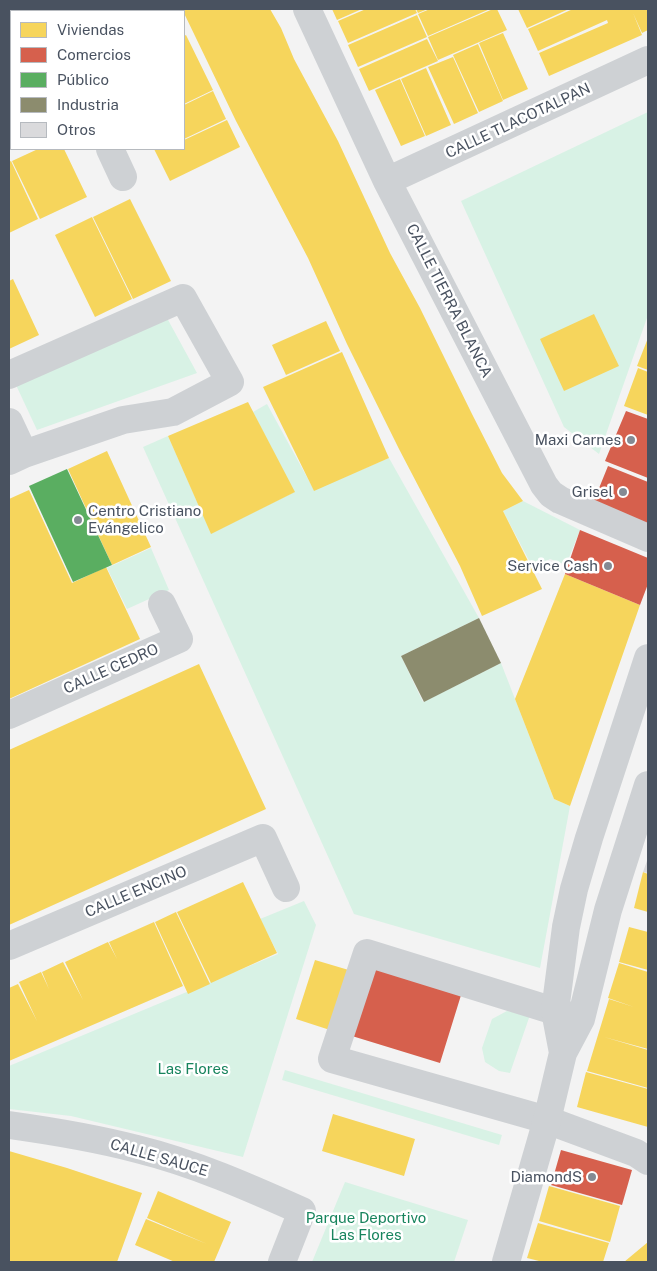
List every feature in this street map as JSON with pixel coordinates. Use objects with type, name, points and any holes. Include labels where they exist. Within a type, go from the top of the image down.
[{"type":"street","name":"CALLE TIERRA BLANCA","points":[[307,9],[387,181],[544,485],[551,494],[560,500],[648,538]]},
{"type":"street","name":"CALLE TLACOTALPAN","points":[[387,181],[648,60]]},
{"type":"street","points":[[110,150],[123,177]]},
{"type":"street","points":[[9,376],[183,298],[230,382],[173,412],[123,420],[17,457],[9,422]]},
{"type":"street","name":"CALLE CEDRO","points":[[9,716],[179,639],[162,604]]},
{"type":"street","points":[[563,1053],[555,1011],[566,927],[576,882],[589,838],[648,658]]},
{"type":"street","points":[[506,1262],[547,1120],[563,1053],[581,1019],[608,910],[648,785]]},
{"type":"street","name":"CALLE ENCINO","points":[[9,946],[264,838],[286,888]]},
{"type":"street","points":[[581,1019],[367,954],[332,1059],[547,1120],[636,1153],[648,1161]]},
{"type":"street","name":"CALLE SAUCE","points":[[9,1125],[64,1133],[138,1149],[225,1177],[302,1210],[282,1262]]},
{"type":"green space","points":[[648,112],[648,315],[599,454],[564,427],[461,201]]},
{"type":"green space","points":[[167,318],[197,373],[37,430],[16,385]]},
{"type":"green space","points":[[267,404],[314,490],[389,458],[479,618],[401,656],[423,702],[501,663],[554,799],[570,806],[540,968],[354,914],[143,447],[168,436],[211,533],[294,492],[253,412]]},
{"type":"green space","points":[[523,501],[580,530],[566,565],[550,559],[533,568],[503,511]]},
{"type":"green space","points":[[151,548],[169,590],[127,609],[107,568]]},
{"type":"green space","name":"Las Flores","points":[[304,901],[316,925],[243,1157],[71,1116],[9,1109],[9,1066],[278,954],[260,919]]},
{"type":"green space","points":[[507,1011],[530,1015],[510,1073],[499,1071],[485,1062],[482,1048],[492,1019]]},
{"type":"green space","points":[[285,1070],[502,1135],[499,1145],[282,1080]]},
{"type":"green space","name":"Parque Deportivo Las Flores","points":[[345,1182],[468,1220],[454,1262],[312,1262]]},
{"type":"building: Viviendas","points":[[9,9],[11,9],[10,32]]},
{"type":"building: Viviendas","points":[[87,9],[174,10],[88,10]]},
{"type":"building: Viviendas","points":[[270,9],[281,28],[294,59],[338,141],[390,253],[420,308],[502,473],[523,501],[503,511],[542,589],[482,616],[460,566],[347,344],[308,258],[236,121],[185,15],[185,10],[182,10]]},
{"type":"building: Viviendas","points":[[332,9],[362,9],[337,20]]},
{"type":"building: Viviendas","points":[[366,9],[415,9],[417,13],[348,43],[338,21]]},
{"type":"building: Viviendas","points":[[416,9],[428,9],[418,13]]},
{"type":"building: Viviendas","points":[[430,9],[490,9],[428,36],[418,14]]},
{"type":"building: Viviendas","points":[[493,9],[497,9],[507,30],[438,60],[428,37]]},
{"type":"building: Viviendas","points":[[518,9],[569,9],[527,28]]},
{"type":"building: Viviendas","points":[[573,9],[648,9],[648,30],[642,33],[633,13],[642,35],[549,76],[539,53],[608,23],[607,20],[538,51],[528,29]]},
{"type":"building: Viviendas","points":[[417,15],[427,37],[358,67],[348,45]]},
{"type":"building: Viviendas","points":[[503,33],[528,89],[503,100],[479,43]]},
{"type":"building: Viviendas","points":[[10,34],[9,65],[9,35]]},
{"type":"building: Viviendas","points":[[185,36],[213,90],[185,104]]},
{"type":"building: Viviendas","points":[[427,39],[438,61],[369,91],[359,69]]},
{"type":"building: Viviendas","points":[[478,44],[503,101],[479,112],[453,55]]},
{"type":"building: Viviendas","points":[[453,57],[478,113],[454,124],[428,67]]},
{"type":"building: Viviendas","points":[[9,66],[10,66],[9,97]]},
{"type":"building: Viviendas","points":[[426,68],[451,125],[426,136],[401,79]]},
{"type":"building: Viviendas","points":[[400,79],[425,136],[401,146],[375,90]]},
{"type":"building: Viviendas","points":[[213,91],[226,119],[185,139],[185,105]]},
{"type":"building: Viviendas","points":[[227,120],[240,147],[170,181],[154,150],[185,150],[185,140]]},
{"type":"building: Viviendas","points":[[36,150],[64,150],[87,197],[40,219],[12,161]]},
{"type":"building: Viviendas","points":[[11,161],[38,219],[9,233],[9,162]]},
{"type":"building: Viviendas","points":[[130,199],[171,281],[133,299],[93,217]]},
{"type":"building: Viviendas","points":[[92,217],[132,299],[95,317],[55,235]]},
{"type":"building: Viviendas","points":[[13,279],[39,335],[9,349],[9,281]]},
{"type":"building: Viviendas","points":[[594,314],[619,366],[564,391],[540,339]]},
{"type":"building: Viviendas","points":[[326,321],[340,351],[286,375],[272,345]]},
{"type":"building: Viviendas","points":[[648,338],[648,370],[637,366]]},
{"type":"building: Viviendas","points":[[342,352],[389,458],[314,491],[263,387]]},
{"type":"building: Viviendas","points":[[638,368],[648,372],[648,415],[624,406]]},
{"type":"building: Viviendas","points":[[248,402],[295,492],[211,534],[168,436]]},
{"type":"building: Viviendas","points":[[107,451],[151,547],[112,565],[68,469]]},
{"type":"building: Viviendas","points":[[29,490],[72,583],[106,567],[140,639],[9,699],[9,499]]},
{"type":"building: Viviendas","points":[[565,574],[640,605],[570,806],[554,799],[515,699]]},
{"type":"building: Viviendas","points":[[199,664],[266,809],[9,925],[9,750]]},
{"type":"building: Viviendas","points":[[643,872],[648,874],[648,912],[634,908]]},
{"type":"building: Viviendas","points":[[243,882],[277,953],[211,983],[177,912]]},
{"type":"building: Viviendas","points":[[176,912],[210,984],[188,994],[155,922]]},
{"type":"building: Viviendas","points":[[154,922],[183,986],[9,1061],[9,988],[18,984],[37,1021],[19,982],[41,972],[49,989],[42,972],[63,962],[83,1000],[65,962],[108,942],[117,959],[109,942]]},
{"type":"building: Viviendas","points":[[629,927],[648,932],[648,970],[619,962]]},
{"type":"building: Viviendas","points":[[315,960],[352,971],[333,1031],[296,1019]]},
{"type":"building: Viviendas","points":[[619,963],[648,972],[648,1049],[604,1037],[648,1050],[648,1088],[587,1071],[609,999],[634,1007],[608,998]]},
{"type":"building: Viviendas","points":[[586,1072],[648,1089],[648,1127],[577,1107]]},
{"type":"building: Viviendas","points":[[333,1114],[415,1139],[404,1176],[322,1151]]},
{"type":"building: Viviendas","points":[[9,1151],[142,1193],[117,1262],[9,1262]]},
{"type":"building: Viviendas","points":[[549,1186],[620,1206],[610,1242],[539,1221]]},
{"type":"building: Viviendas","points":[[158,1191],[231,1222],[214,1262],[175,1262],[135,1245],[146,1219],[207,1244],[147,1218]]},
{"type":"building: Viviendas","points":[[538,1223],[609,1243],[603,1262],[543,1262],[527,1258]]},
{"type":"building: Viviendas","points":[[648,1242],[648,1262],[624,1262]]},
{"type":"building: Comercios","name":"Maxi Carnes","points":[[626,411],[648,419],[648,478],[605,461]]},
{"type":"building: Comercios","name":"Grisel","points":[[608,466],[648,482],[648,524],[593,503]]},
{"type":"building: Comercios","name":"Service Cash","points":[[580,530],[648,558],[648,584],[640,605],[565,574]]},
{"type":"building: Comercios","points":[[373,965],[462,992],[440,1063],[352,1036]]},
{"type":"building: Comercios","name":"DiamondS","points":[[561,1150],[632,1170],[622,1205],[551,1185]]},
{"type":"building: Público","points":[[67,469],[112,565],[73,582],[29,486]]},
{"type":"building: Industria","points":[[479,618],[501,663],[424,702],[401,656]]},
{"type":"building: Otros","points":[[648,858],[648,873],[643,872]]},
{"type":"place","name":"Maxi Carnes","points":[[631,440]]},
{"type":"place","name":"Grisel","points":[[623,492]]},
{"type":"place","name":"Centro Cristiano Evángelico","points":[[78,520]]},
{"type":"place","name":"Service Cash","points":[[608,566]]},
{"type":"place","name":"DiamondS","points":[[592,1177]]}]
